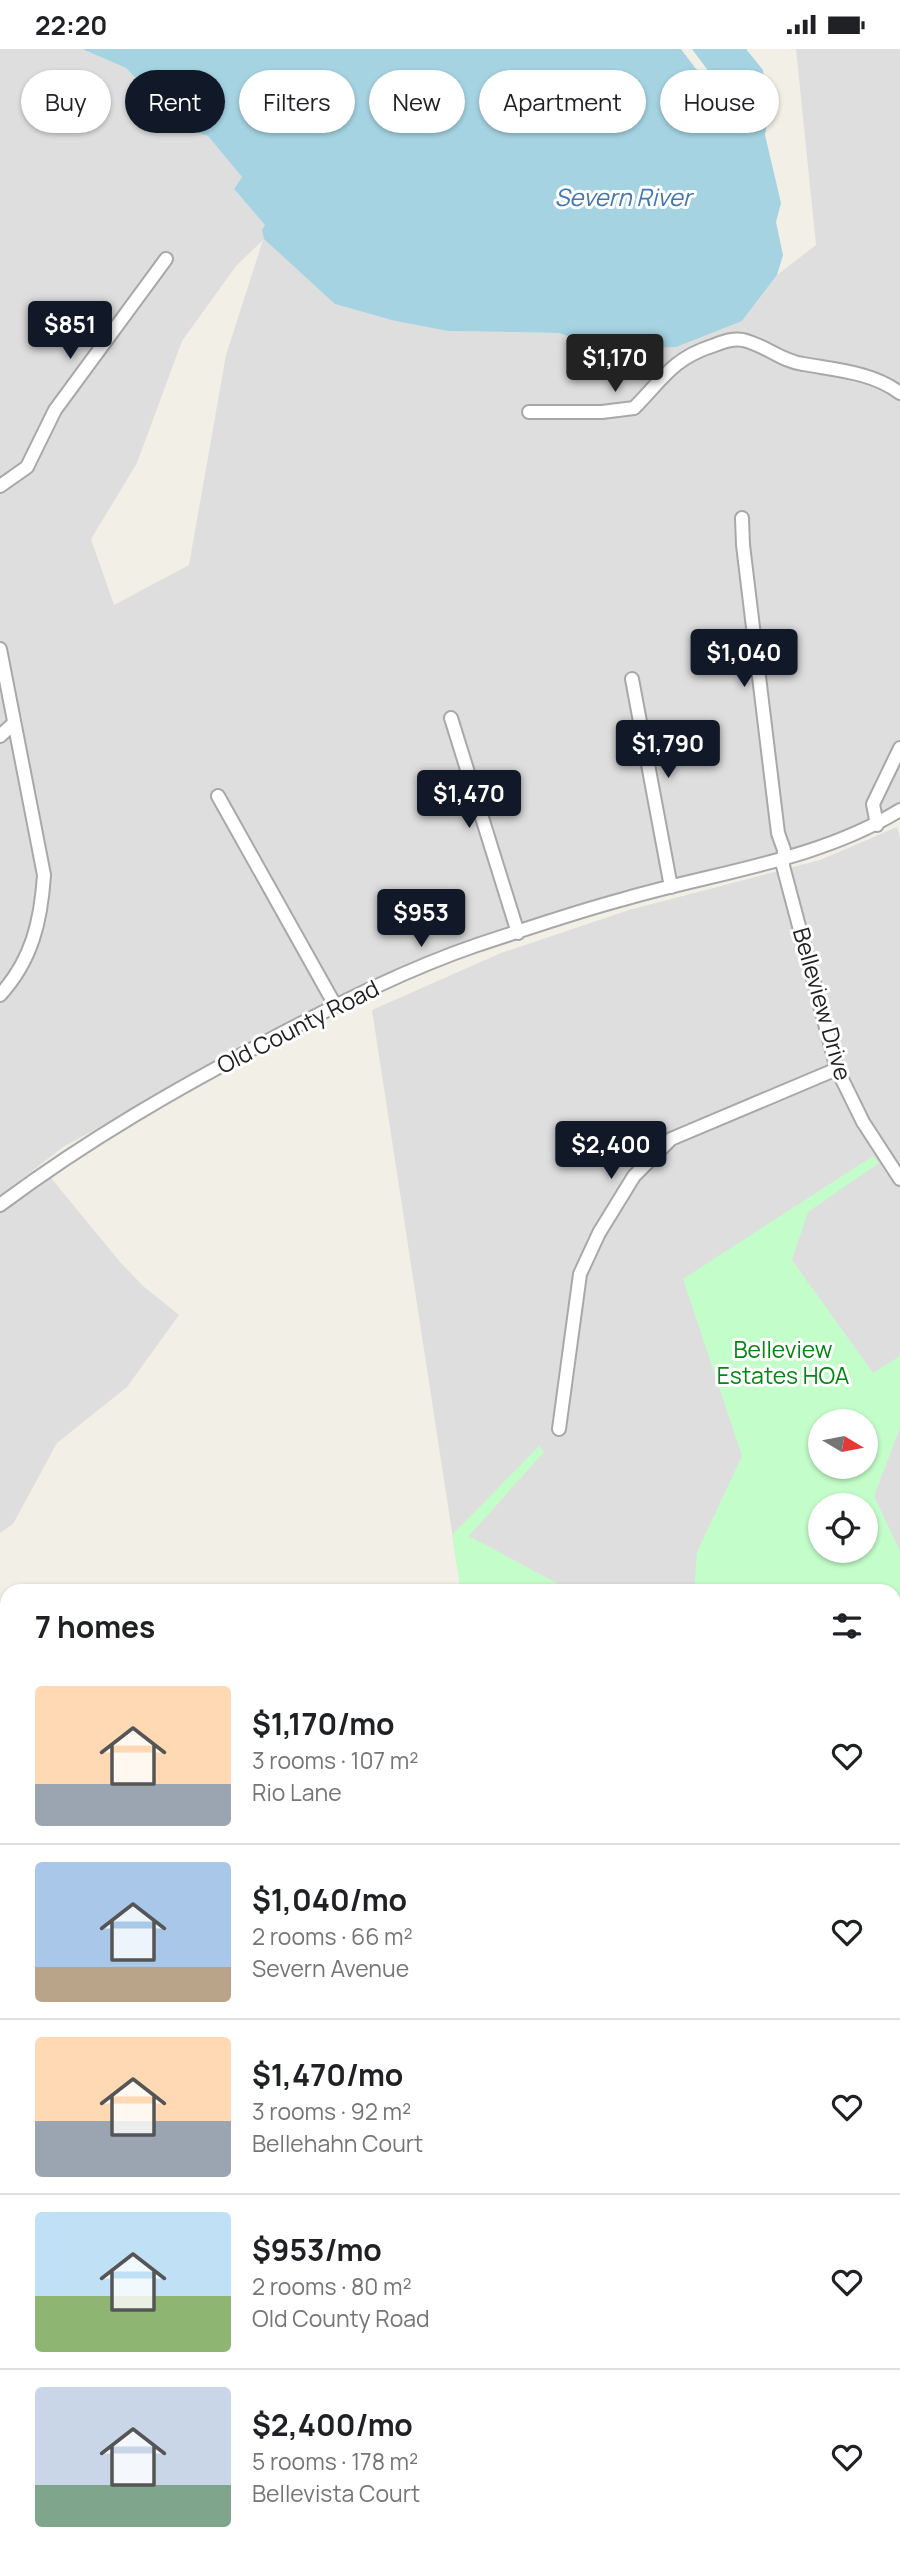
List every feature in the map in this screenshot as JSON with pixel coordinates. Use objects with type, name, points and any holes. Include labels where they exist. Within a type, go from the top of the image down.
[{"type":"street","points":[[0,486],[27,467],[55,410],[166,259]]},
{"type":"street","points":[[528,412],[602,412],[634,408],[663,373],[689,353],[732,339],[752,343],[795,363],[854,372],[900,393]]},
{"type":"street","name":"Belleview Drive","points":[[742,518],[783,866],[836,1069],[863,1122],[900,1179]]},
{"type":"street","points":[[0,649],[44,875],[41,911],[34,943],[0,995]]},
{"type":"street","points":[[632,679],[671,887]]},
{"type":"street","points":[[451,717],[518,933]]},
{"type":"street","points":[[0,736],[13,724]]},
{"type":"street","points":[[877,825],[873,804],[900,748]]},
{"type":"street","points":[[218,796],[335,1005]]},
{"type":"street","name":"Old County Road","points":[[0,1205],[139,1110],[335,1005],[421,967],[518,933],[854,836],[900,810]]},
{"type":"street","points":[[559,1429],[580,1274],[634,1176],[671,1139],[836,1069]]},
{"type":"shaded area","points":[[0,49],[82,49],[126,68],[125,133],[199,133],[208,136],[242,177],[234,189],[335,304],[395,321],[448,331],[559,333],[604,349],[742,321],[777,275],[816,245],[796,49],[900,49],[900,810],[877,825],[518,933],[265,1037],[63,1147],[9,1189],[47,1173],[120,1262],[143,1286],[179,1315],[127,1387],[57,1443],[13,1524],[0,1533]],"holes":[[[263,240],[226,355],[189,565],[114,605],[91,539],[137,463],[182,341],[236,266]]]},
{"type":"shaded area","points":[[897,827],[900,837],[900,1584],[460,1584],[372,1010],[501,953],[629,910],[820,860]]},
{"type":"green space","name":"Belleview Estates HOA","points":[[873,1156],[879,1163],[808,1212],[792,1260],[873,1373],[900,1356],[900,1428],[875,1493],[808,1493],[808,1563],[878,1563],[878,1504],[900,1551],[900,1584],[695,1584],[697,1552],[742,1456],[683,1279]]},
{"type":"green space","points":[[539,1446],[544,1452],[469,1536],[559,1584],[460,1584],[452,1535]]},
{"type":"water","name":"Severn River","points":[[82,49],[681,49],[698,70],[660,70],[660,133],[765,133],[781,203],[776,222],[783,255],[777,275],[742,321],[676,347],[604,349],[559,333],[448,331],[395,321],[335,304],[264,239],[262,230],[265,225],[234,189],[242,177],[208,136],[199,133],[225,133],[225,70],[126,68]]},
{"type":"water","name":"Severn River","points":[[692,49],[746,49],[763,70],[708,70]]}]
